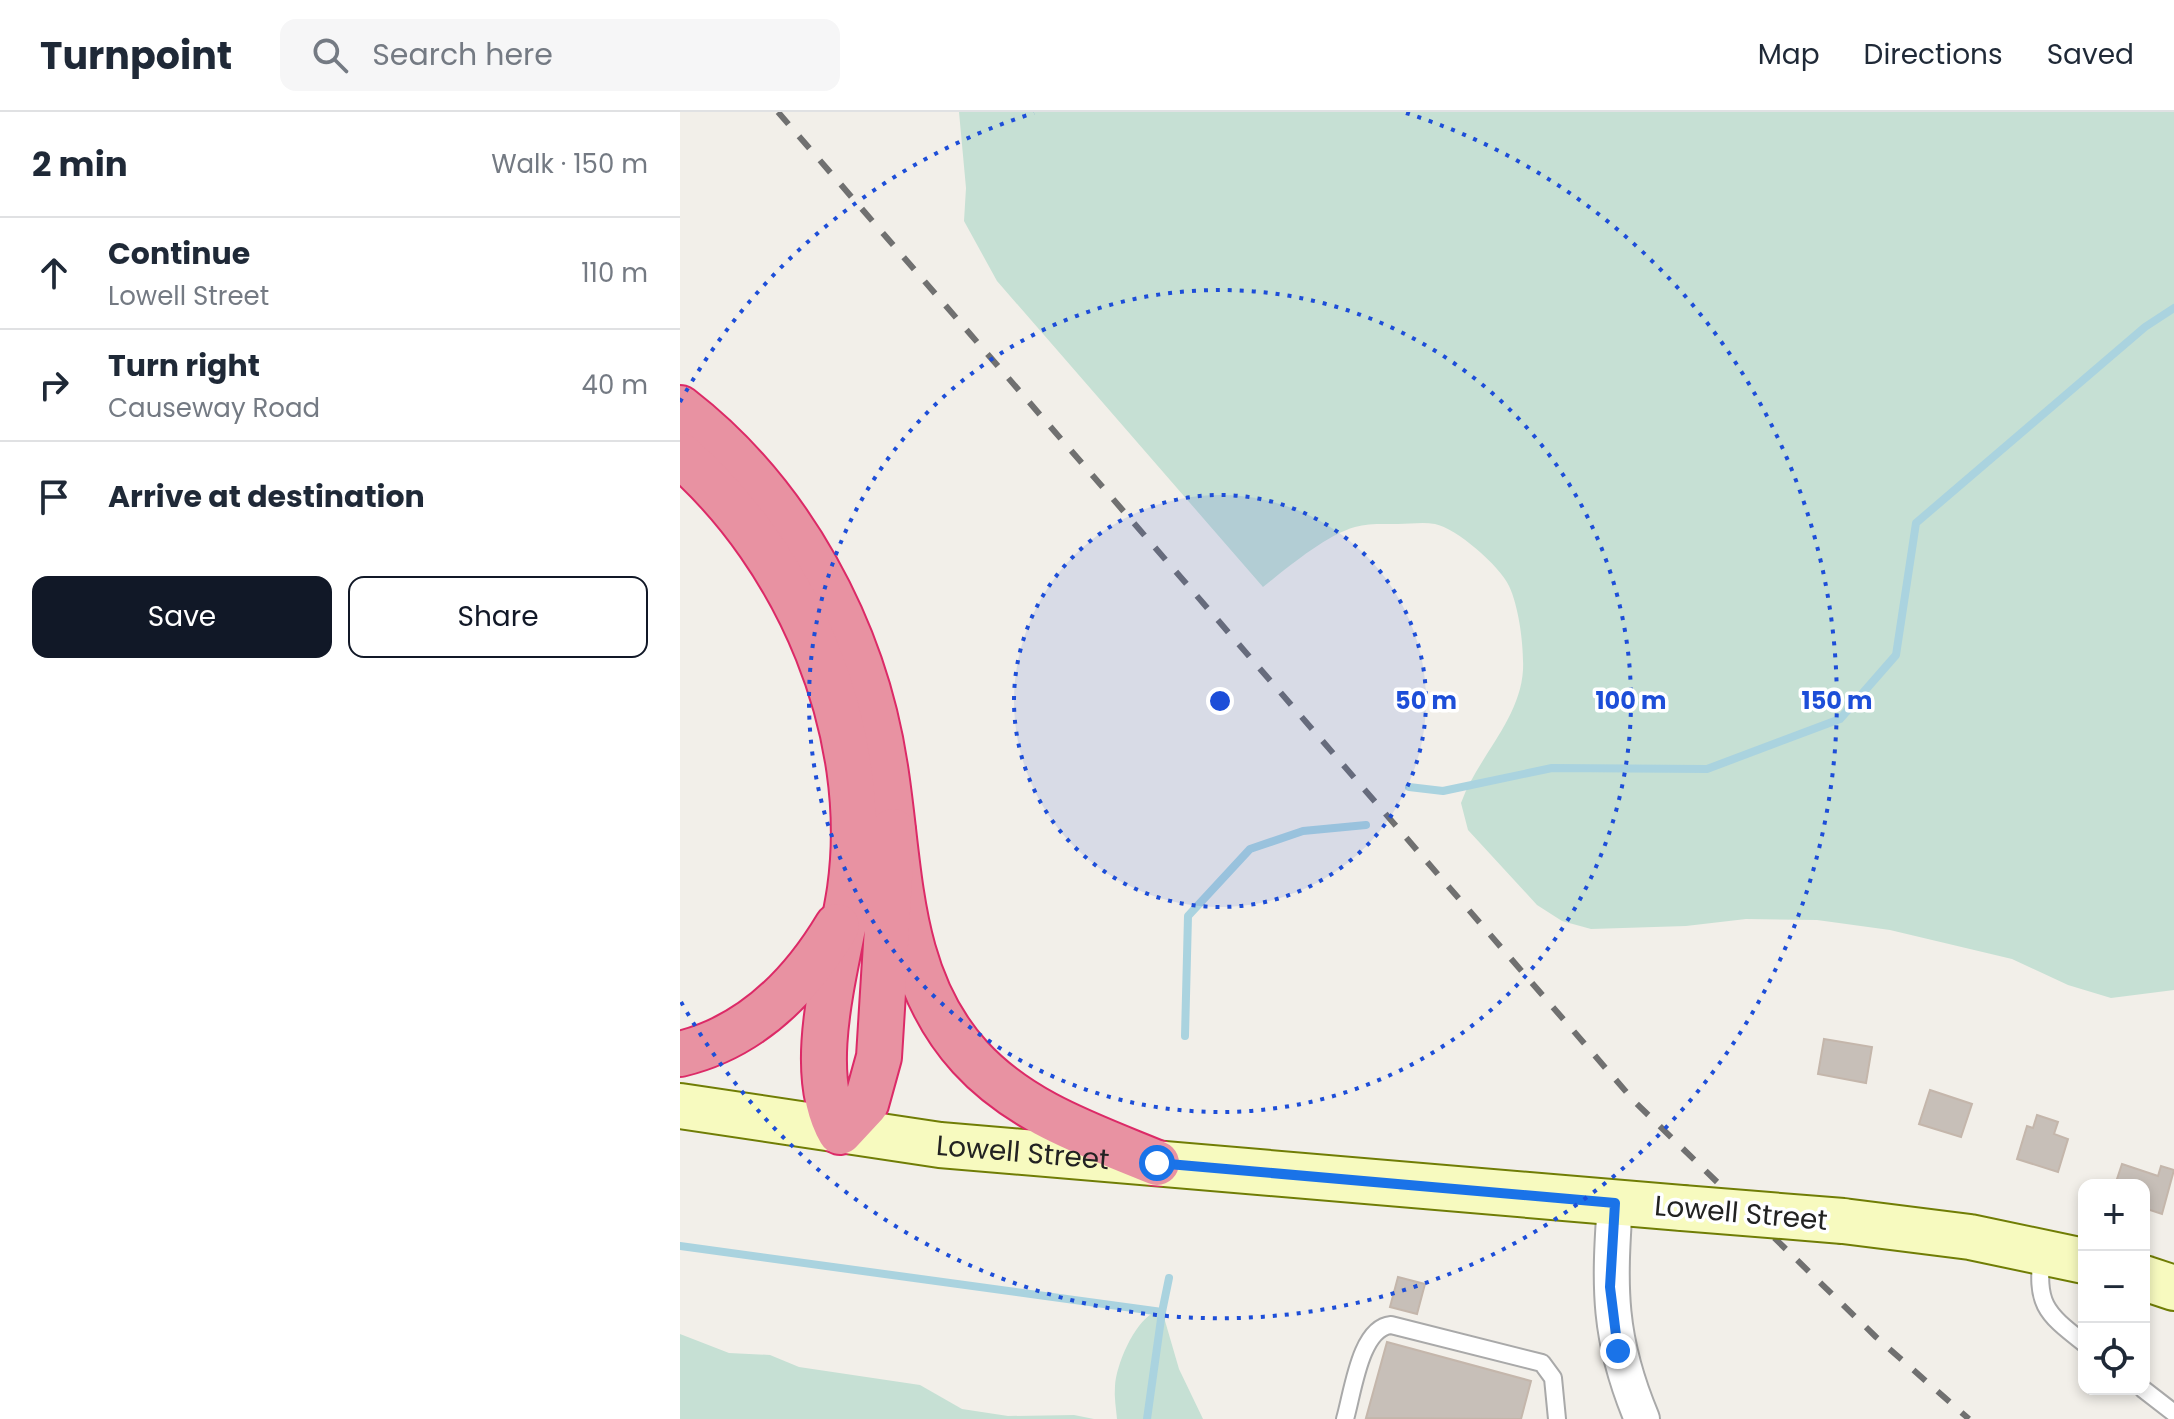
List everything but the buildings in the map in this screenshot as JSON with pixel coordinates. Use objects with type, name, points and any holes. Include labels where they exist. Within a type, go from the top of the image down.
[{"type":"highway","points":[[680,408],[772,501],[807,552],[835,604],[862,667],[878,725],[912,950],[925,989],[950,1033],[997,1083],[1040,1114],[1157,1163]]},
{"type":"highway","points":[[680,455],[739,515],[762,549],[802,619],[836,707],[848,765],[853,845],[824,1063],[825,1099],[840,1132],[866,1104],[879,1057],[893,831]]},
{"type":"highway","points":[[680,1054],[735,1033],[787,993],[817,958],[836,927],[848,898]]},
{"type":"main road","name":"Lowell Street","points":[[680,1106],[940,1145],[1843,1221],[2042,1250],[2078,1259]]},
{"type":"main road","points":[[2150,1280],[2174,1288]]},
{"type":"street","points":[[1615,1203],[1610,1264],[1613,1330],[1642,1419]]},
{"type":"lane","points":[[2042,1250],[2041,1301],[2052,1319],[2078,1338]]},
{"type":"lane","points":[[1345,1419],[1368,1339],[1378,1328],[1391,1325],[1542,1363],[1553,1378],[1557,1419]]},
{"type":"lane","points":[[2150,1394],[2174,1413]]},
{"type":"green space","points":[[959,112],[2174,112],[2174,990],[2111,998],[2068,985],[2012,959],[1890,930],[1817,920],[1746,919],[1686,926],[1591,929],[1562,921],[1537,905],[1468,830],[1461,803],[1514,706],[1523,670],[1516,605],[1509,586],[1497,568],[1444,527],[1426,523],[1376,524],[1355,527],[1332,537],[1263,587],[997,281],[964,221],[966,188]]},
{"type":"green space","points":[[1153,1313],[1163,1314],[1179,1369],[1203,1419],[1117,1419],[1115,1390],[1119,1367],[1133,1335]]},
{"type":"green space","points":[[680,1334],[729,1353],[770,1355],[799,1367],[920,1385],[962,1409],[1008,1416],[1074,1415],[1094,1419],[680,1419]]},
{"type":"waterway","points":[[1409,787],[1443,791],[1552,768],[1707,769],[1840,719],[1896,655],[1916,523],[2145,327],[2174,308]]},
{"type":"waterway","points":[[1185,1036],[1188,916],[1250,849],[1303,831],[1366,825]]},
{"type":"waterway","points":[[680,1246],[1162,1312],[1169,1278]]},
{"type":"waterway","points":[[1147,1419],[1162,1312]]},
{"type":"railway","points":[[778,112],[1635,1102],[1876,1337],[1969,1419]]},
{"type":"route","points":[[1157,1163],[1615,1203],[1610,1287],[1618,1351]]}]
